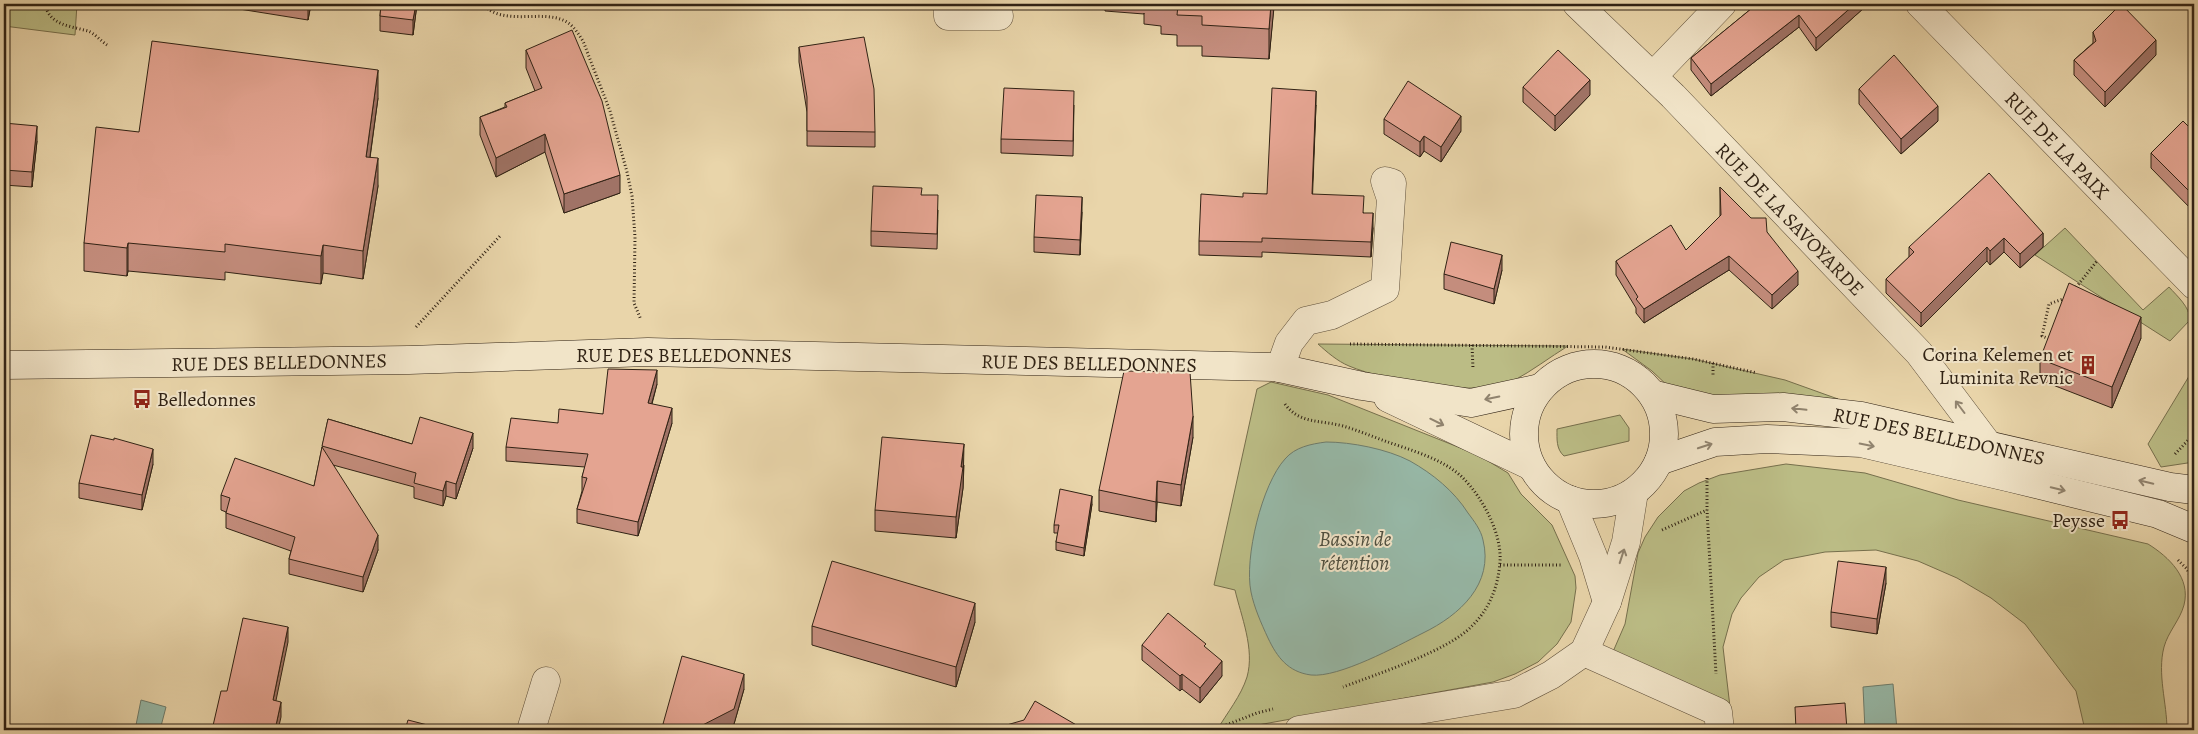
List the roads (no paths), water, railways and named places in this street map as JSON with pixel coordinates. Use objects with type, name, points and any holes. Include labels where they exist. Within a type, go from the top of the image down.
[{"type":"main road","points":[[948,4],[948,16],[999,16]]},
{"type":"main road","name":"RUE DE LA SAVOYARDE","points":[[1577,4],[1653,76],[1919,353],[1989,446]]},
{"type":"main road","points":[[1653,76],[1722,4]]},
{"type":"main road","name":"RUE DE LA PAIX","points":[[1920,4],[2194,285]]},
{"type":"main road","points":[[1280,368],[1289,344],[1306,321],[1332,315],[1385,288],[1391,199]]},
{"type":"main road","name":"RUE DES BELLEDONNES","points":[[4,365],[399,360],[648,352],[1280,368],[1362,386],[1471,403],[1540,388]]},
{"type":"main road","points":[[1597,364],[1619,368],[1638,378],[1652,394],[1660,409],[1664,441],[1659,461],[1648,478],[1634,492],[1614,501],[1592,504],[1570,500],[1554,492],[1541,481],[1531,466],[1524,447],[1523,426],[1529,405],[1540,388],[1556,374],[1576,365],[1597,364]]},
{"type":"main road","name":"RUE DES BELLEDONNES","points":[[1362,386],[1531,466]]},
{"type":"main road","name":"RUE DES BELLEDONNES","points":[[1652,394],[1713,409],[1783,408],[1861,416],[2170,487],[2194,490]]},
{"type":"main road","name":"RUE DES BELLEDONNES","points":[[1659,461],[1715,442],[1767,439],[1861,443],[2149,512],[2194,529]]},
{"type":"main road","points":[[1299,730],[1514,694],[1551,675],[1584,652],[1607,602],[1626,542],[1634,492]]},
{"type":"main road","points":[[1570,500],[1593,556],[1607,602]]},
{"type":"main road","points":[[1584,652],[1719,721]]},
{"type":"main road","points":[[531,730],[546,681]]},
{"type":"water","name":"Bassin de rétention","points":[[1326,442],[1346,443],[1380,450],[1410,461],[1427,472],[1450,490],[1475,522],[1482,536],[1485,556],[1479,584],[1471,596],[1450,617],[1437,626],[1368,660],[1337,672],[1311,675],[1296,671],[1290,667],[1279,657],[1271,645],[1252,598],[1250,560],[1262,503],[1277,470],[1289,455],[1298,449]]},
{"type":"water","points":[[1893,684],[1897,730],[1865,730],[1863,687]]},
{"type":"water","points":[[141,700],[166,707],[160,730],[135,730]]},
{"type":"place","name":"Corina Kelemen et Luminita Revnic","points":[[2088,365]]},
{"type":"place","name":"Belledonnes","points":[[142,399]]},
{"type":"place","name":"Peysse","points":[[2120,520]]}]
